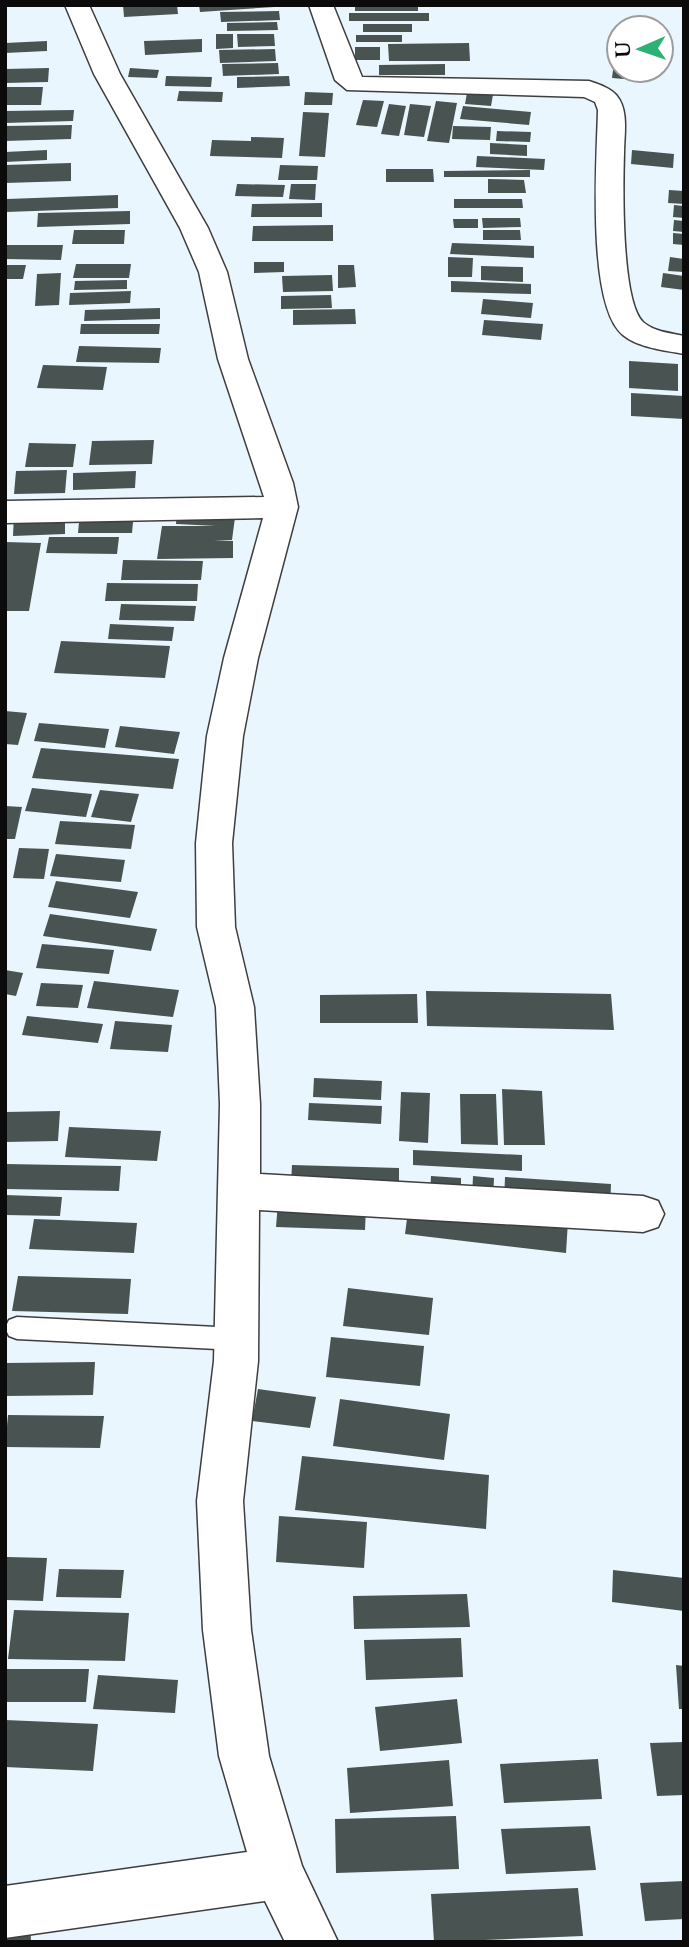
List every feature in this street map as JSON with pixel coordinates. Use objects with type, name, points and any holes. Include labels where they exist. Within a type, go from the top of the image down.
[{"type":"street","points":[[77,5],[107,74],[194,228],[213,272],[233,359],[277,483],[282,507],[241,658],[225,736],[214,843],[216,927],[235,1007],[240,1104],[236,1339],[220,1501],[228,1630],[244,1756],[279,1873],[312,1942]]},
{"type":"street","points":[[321,5],[348,80],[356,85],[540,86],[589,89],[606,98],[611,110],[613,251],[617,299],[626,322],[633,329],[654,339],[684,345]]},
{"type":"street","points":[[5,512],[282,507]]},
{"type":"street","points":[[238,1191],[643,1214]]},
{"type":"street","points":[[5,1912],[279,1873]]},
{"type":"lane","points":[[17,1328],[236,1339]]},
{"type":"building","points":[[123,5],[177,5],[178,14],[124,17]]},
{"type":"building","points":[[199,5],[274,5],[274,7],[200,12]]},
{"type":"building","points":[[355,5],[418,5],[418,11],[355,11]]},
{"type":"building","points":[[279,11],[280,20],[221,22],[220,12]]},
{"type":"building","points":[[349,13],[429,13],[429,21],[349,21]]},
{"type":"building","points":[[277,22],[278,30],[227,31],[227,23]]},
{"type":"building","points":[[363,24],[412,24],[412,32],[363,32]]},
{"type":"building","points":[[216,34],[233,34],[233,48],[216,49]]},
{"type":"building","points":[[237,34],[274,34],[275,46],[238,47]]},
{"type":"building","points":[[356,35],[402,35],[402,42],[356,42]]},
{"type":"building","points":[[202,39],[202,52],[145,55],[144,41]]},
{"type":"building","points":[[47,41],[47,51],[5,53],[5,43]]},
{"type":"building","points":[[469,43],[470,61],[389,61],[388,44]]},
{"type":"building","points":[[355,47],[380,47],[380,60],[355,60]]},
{"type":"building","points":[[275,49],[276,61],[220,63],[219,50]]},
{"type":"building","points":[[278,63],[279,74],[223,76],[222,64]]},
{"type":"building","points":[[445,64],[445,75],[379,75],[379,65]]},
{"type":"building","points":[[49,68],[48,82],[5,83],[5,69]]},
{"type":"building","points":[[130,68],[159,70],[157,78],[128,77]]},
{"type":"building","points":[[166,76],[212,77],[211,87],[165,86]]},
{"type":"building","points":[[289,76],[290,86],[237,88],[237,77]]},
{"type":"building","points":[[5,87],[43,87],[41,105],[5,105]]},
{"type":"building","points":[[468,87],[494,89],[491,106],[465,104]]},
{"type":"building","points":[[179,91],[223,92],[222,102],[177,101]]},
{"type":"building","points":[[305,92],[333,93],[332,105],[304,105]]},
{"type":"building","points":[[363,100],[384,101],[377,127],[356,125]]},
{"type":"building","points":[[436,101],[457,103],[449,143],[427,141]]},
{"type":"building","points":[[389,104],[406,106],[399,136],[381,134]]},
{"type":"building","points":[[410,104],[431,106],[424,137],[404,135]]},
{"type":"building","points":[[463,106],[531,112],[529,125],[460,119]]},
{"type":"building","points":[[74,110],[73,121],[5,123],[5,111]]},
{"type":"building","points":[[303,112],[329,113],[325,157],[299,156]]},
{"type":"building","points":[[72,125],[71,139],[5,141],[5,126]]},
{"type":"building","points":[[453,126],[491,127],[490,140],[452,139]]},
{"type":"building","points":[[497,131],[531,132],[530,142],[496,141]]},
{"type":"building","points":[[251,137],[284,138],[282,158],[210,156],[212,140],[251,141]]},
{"type":"building","points":[[490,143],[527,145],[527,156],[490,154]]},
{"type":"building","points":[[47,150],[47,160],[5,162],[5,152]]},
{"type":"building","points":[[632,150],[674,154],[673,168],[631,164]]},
{"type":"building","points":[[477,156],[545,159],[544,170],[476,167]]},
{"type":"building","points":[[71,163],[71,181],[5,183],[5,165]]},
{"type":"building","points":[[280,165],[318,166],[317,180],[278,180]]},
{"type":"building","points":[[386,169],[433,169],[434,182],[386,182]]},
{"type":"building","points":[[530,170],[530,177],[444,177],[444,171]]},
{"type":"building","points":[[488,179],[524,180],[526,193],[488,193]]},
{"type":"building","points":[[237,184],[285,185],[283,197],[235,196]]},
{"type":"building","points":[[291,184],[316,184],[315,200],[289,199]]},
{"type":"building","points":[[669,190],[684,191],[684,204],[668,203]]},
{"type":"building","points":[[118,195],[118,208],[6,212],[7,199]]},
{"type":"building","points":[[454,199],[522,199],[523,208],[454,208]]},
{"type":"building","points":[[322,203],[322,217],[251,217],[252,204]]},
{"type":"building","points":[[674,205],[684,206],[684,218],[673,217]]},
{"type":"building","points":[[130,211],[130,224],[37,227],[38,213]]},
{"type":"building","points":[[482,218],[520,218],[521,227],[483,228]]},
{"type":"building","points":[[453,219],[478,219],[478,228],[454,228]]},
{"type":"building","points":[[674,220],[684,221],[684,232],[673,231]]},
{"type":"building","points":[[333,225],[333,241],[252,241],[253,226]]},
{"type":"building","points":[[74,230],[125,230],[124,244],[72,244]]},
{"type":"building","points":[[483,230],[520,230],[521,240],[483,240]]},
{"type":"building","points":[[673,233],[684,234],[684,245],[673,244]]},
{"type":"building","points":[[452,243],[534,246],[534,258],[450,254]]},
{"type":"building","points":[[5,245],[63,245],[61,260],[5,259]]},
{"type":"building","points":[[448,257],[473,258],[472,277],[448,277]]},
{"type":"building","points":[[670,257],[684,259],[684,272],[668,271]]},
{"type":"building","points":[[254,262],[284,262],[284,272],[254,273]]},
{"type":"building","points":[[76,264],[131,264],[129,278],[73,278]]},
{"type":"building","points":[[5,265],[26,265],[23,279],[5,279]]},
{"type":"building","points":[[338,265],[354,265],[356,287],[338,288]]},
{"type":"building","points":[[481,266],[523,267],[523,282],[481,280]]},
{"type":"building","points":[[61,273],[59,305],[35,306],[37,274]]},
{"type":"building","points":[[663,273],[684,276],[684,290],[661,287]]},
{"type":"building","points":[[332,275],[333,291],[283,292],[282,276]]},
{"type":"building","points":[[127,280],[127,289],[74,290],[75,281]]},
{"type":"building","points":[[451,281],[531,284],[531,294],[451,292]]},
{"type":"building","points":[[131,291],[130,303],[69,305],[70,293]]},
{"type":"building","points":[[331,295],[332,308],[281,309],[281,296]]},
{"type":"building","points":[[483,299],[533,303],[531,318],[481,314]]},
{"type":"building","points":[[160,308],[160,319],[84,321],[85,310]]},
{"type":"building","points":[[355,309],[356,324],[293,325],[293,310]]},
{"type":"building","points":[[484,320],[543,324],[541,340],[482,335]]},
{"type":"building","points":[[81,324],[160,324],[159,334],[80,334]]},
{"type":"building","points":[[79,346],[161,348],[159,363],[76,362]]},
{"type":"building","points":[[629,361],[678,364],[678,391],[629,388]]},
{"type":"building","points":[[43,365],[107,367],[103,390],[37,388]]},
{"type":"building","points":[[631,393],[684,396],[684,419],[631,416]]},
{"type":"building","points":[[154,440],[152,464],[89,465],[92,441]]},
{"type":"building","points":[[29,443],[76,444],[73,467],[25,467]]},
{"type":"building","points":[[67,470],[65,493],[14,494],[16,471]]},
{"type":"building","points":[[136,471],[135,488],[73,490],[73,473]]},
{"type":"building","points":[[177,510],[236,510],[232,540],[214,540],[233,541],[233,558],[157,559],[162,526],[216,526],[176,524]]},
{"type":"building","points":[[65,512],[65,534],[13,536],[14,514]]},
{"type":"building","points":[[80,512],[134,512],[132,533],[78,533]]},
{"type":"building","points":[[49,537],[119,537],[117,554],[46,553]]},
{"type":"building","points":[[5,542],[41,543],[29,611],[5,611]]},
{"type":"building","points":[[123,560],[203,561],[201,580],[121,580]]},
{"type":"building","points":[[107,583],[198,584],[197,601],[105,601]]},
{"type":"building","points":[[121,604],[196,606],[194,621],[119,620]]},
{"type":"building","points":[[110,624],[174,627],[172,641],[108,639]]},
{"type":"building","points":[[61,641],[170,646],[165,678],[54,673]]},
{"type":"building","points":[[5,711],[27,713],[18,745],[5,744]]},
{"type":"building","points":[[39,723],[109,729],[105,748],[34,741]]},
{"type":"building","points":[[120,726],[180,732],[174,754],[115,747]]},
{"type":"building","points":[[41,748],[179,759],[173,789],[32,778]]},
{"type":"building","points":[[32,788],[92,794],[86,817],[25,811]]},
{"type":"building","points":[[100,790],[139,794],[131,822],[91,817]]},
{"type":"building","points":[[5,806],[22,807],[15,839],[5,839]]},
{"type":"building","points":[[60,821],[135,825],[131,849],[55,844]]},
{"type":"building","points":[[19,848],[49,849],[44,879],[13,878]]},
{"type":"building","points":[[56,854],[125,860],[121,882],[50,876]]},
{"type":"building","points":[[56,881],[138,892],[130,918],[48,907]]},
{"type":"building","points":[[50,914],[157,929],[151,951],[43,936]]},
{"type":"building","points":[[42,944],[114,950],[109,974],[36,968]]},
{"type":"building","points":[[5,970],[23,973],[16,996],[5,994]]},
{"type":"building","points":[[94,981],[179,990],[173,1017],[87,1008]]},
{"type":"building","points":[[41,983],[83,985],[78,1008],[36,1006]]},
{"type":"building","points":[[426,991],[611,994],[614,1030],[427,1026]]},
{"type":"building","points":[[417,994],[418,1023],[320,1023],[320,995]]},
{"type":"building","points":[[27,1016],[103,1024],[98,1043],[22,1035]]},
{"type":"building","points":[[115,1021],[172,1025],[168,1052],[110,1049]]},
{"type":"building","points":[[314,1078],[382,1081],[381,1100],[313,1097]]},
{"type":"building","points":[[502,1089],[542,1091],[545,1145],[504,1145]]},
{"type":"building","points":[[401,1092],[430,1093],[428,1143],[399,1141]]},
{"type":"building","points":[[460,1094],[496,1094],[498,1145],[461,1144]]},
{"type":"building","points":[[309,1103],[382,1106],[381,1124],[308,1120]]},
{"type":"building","points":[[60,1111],[58,1141],[5,1142],[5,1112]]},
{"type":"building","points":[[69,1127],[161,1131],[157,1161],[65,1157]]},
{"type":"building","points":[[413,1150],[522,1155],[522,1171],[413,1165]]},
{"type":"building","points":[[5,1164],[121,1166],[119,1191],[5,1189]]},
{"type":"building","points":[[292,1165],[399,1168],[399,1187],[291,1184]]},
{"type":"building","points":[[431,1176],[461,1178],[461,1196],[430,1195]]},
{"type":"building","points":[[473,1176],[494,1178],[493,1200],[472,1199]]},
{"type":"building","points":[[505,1177],[611,1184],[610,1209],[504,1203]]},
{"type":"building","points":[[5,1195],[62,1197],[60,1216],[5,1215]]},
{"type":"building","points":[[278,1202],[366,1206],[365,1230],[276,1227]]},
{"type":"building","points":[[409,1203],[568,1221],[566,1253],[405,1234]]},
{"type":"building","points":[[34,1219],[137,1223],[134,1253],[29,1249]]},
{"type":"building","points":[[18,1276],[131,1279],[128,1314],[12,1311]]},
{"type":"building","points":[[348,1288],[433,1298],[429,1335],[343,1326]]},
{"type":"building","points":[[331,1337],[424,1346],[420,1386],[326,1377]]},
{"type":"building","points":[[95,1362],[93,1395],[5,1396],[5,1363]]},
{"type":"building","points":[[258,1389],[316,1397],[310,1428],[252,1421]]},
{"type":"building","points":[[340,1399],[450,1414],[444,1460],[333,1446]]},
{"type":"building","points":[[8,1415],[104,1416],[100,1448],[5,1447]]},
{"type":"building","points":[[302,1456],[489,1475],[486,1529],[295,1510]]},
{"type":"building","points":[[279,1516],[367,1522],[364,1568],[276,1562]]},
{"type":"building","points":[[7,1557],[47,1558],[43,1601],[5,1600]]},
{"type":"building","points":[[59,1569],[124,1570],[121,1598],[56,1597]]},
{"type":"building","points":[[613,1570],[684,1578],[684,1611],[612,1602]]},
{"type":"building","points":[[467,1594],[470,1627],[354,1629],[353,1596]]},
{"type":"building","points":[[14,1610],[129,1613],[125,1661],[8,1659]]},
{"type":"building","points":[[461,1638],[463,1677],[366,1680],[364,1640]]},
{"type":"building","points":[[676,1665],[684,1666],[684,1709],[679,1709]]},
{"type":"building","points":[[5,1669],[89,1669],[86,1702],[5,1702]]},
{"type":"building","points":[[98,1675],[178,1680],[175,1713],[93,1709]]},
{"type":"building","points":[[457,1699],[462,1743],[380,1751],[375,1707]]},
{"type":"building","points":[[5,1720],[98,1724],[93,1771],[5,1767]]},
{"type":"building","points":[[684,1742],[684,1795],[657,1796],[650,1743]]},
{"type":"building","points":[[598,1759],[602,1799],[504,1803],[500,1764]]},
{"type":"building","points":[[449,1760],[453,1806],[350,1813],[347,1768]]},
{"type":"building","points":[[456,1816],[459,1869],[336,1873],[335,1819]]},
{"type":"building","points":[[590,1826],[596,1870],[506,1874],[501,1829]]},
{"type":"building","points":[[684,1881],[684,1919],[645,1921],[640,1883]]},
{"type":"building","points":[[578,1888],[583,1936],[434,1942],[431,1894]]},
{"type":"building","points":[[30,1916],[31,1942],[5,1942],[5,1920]]}]
